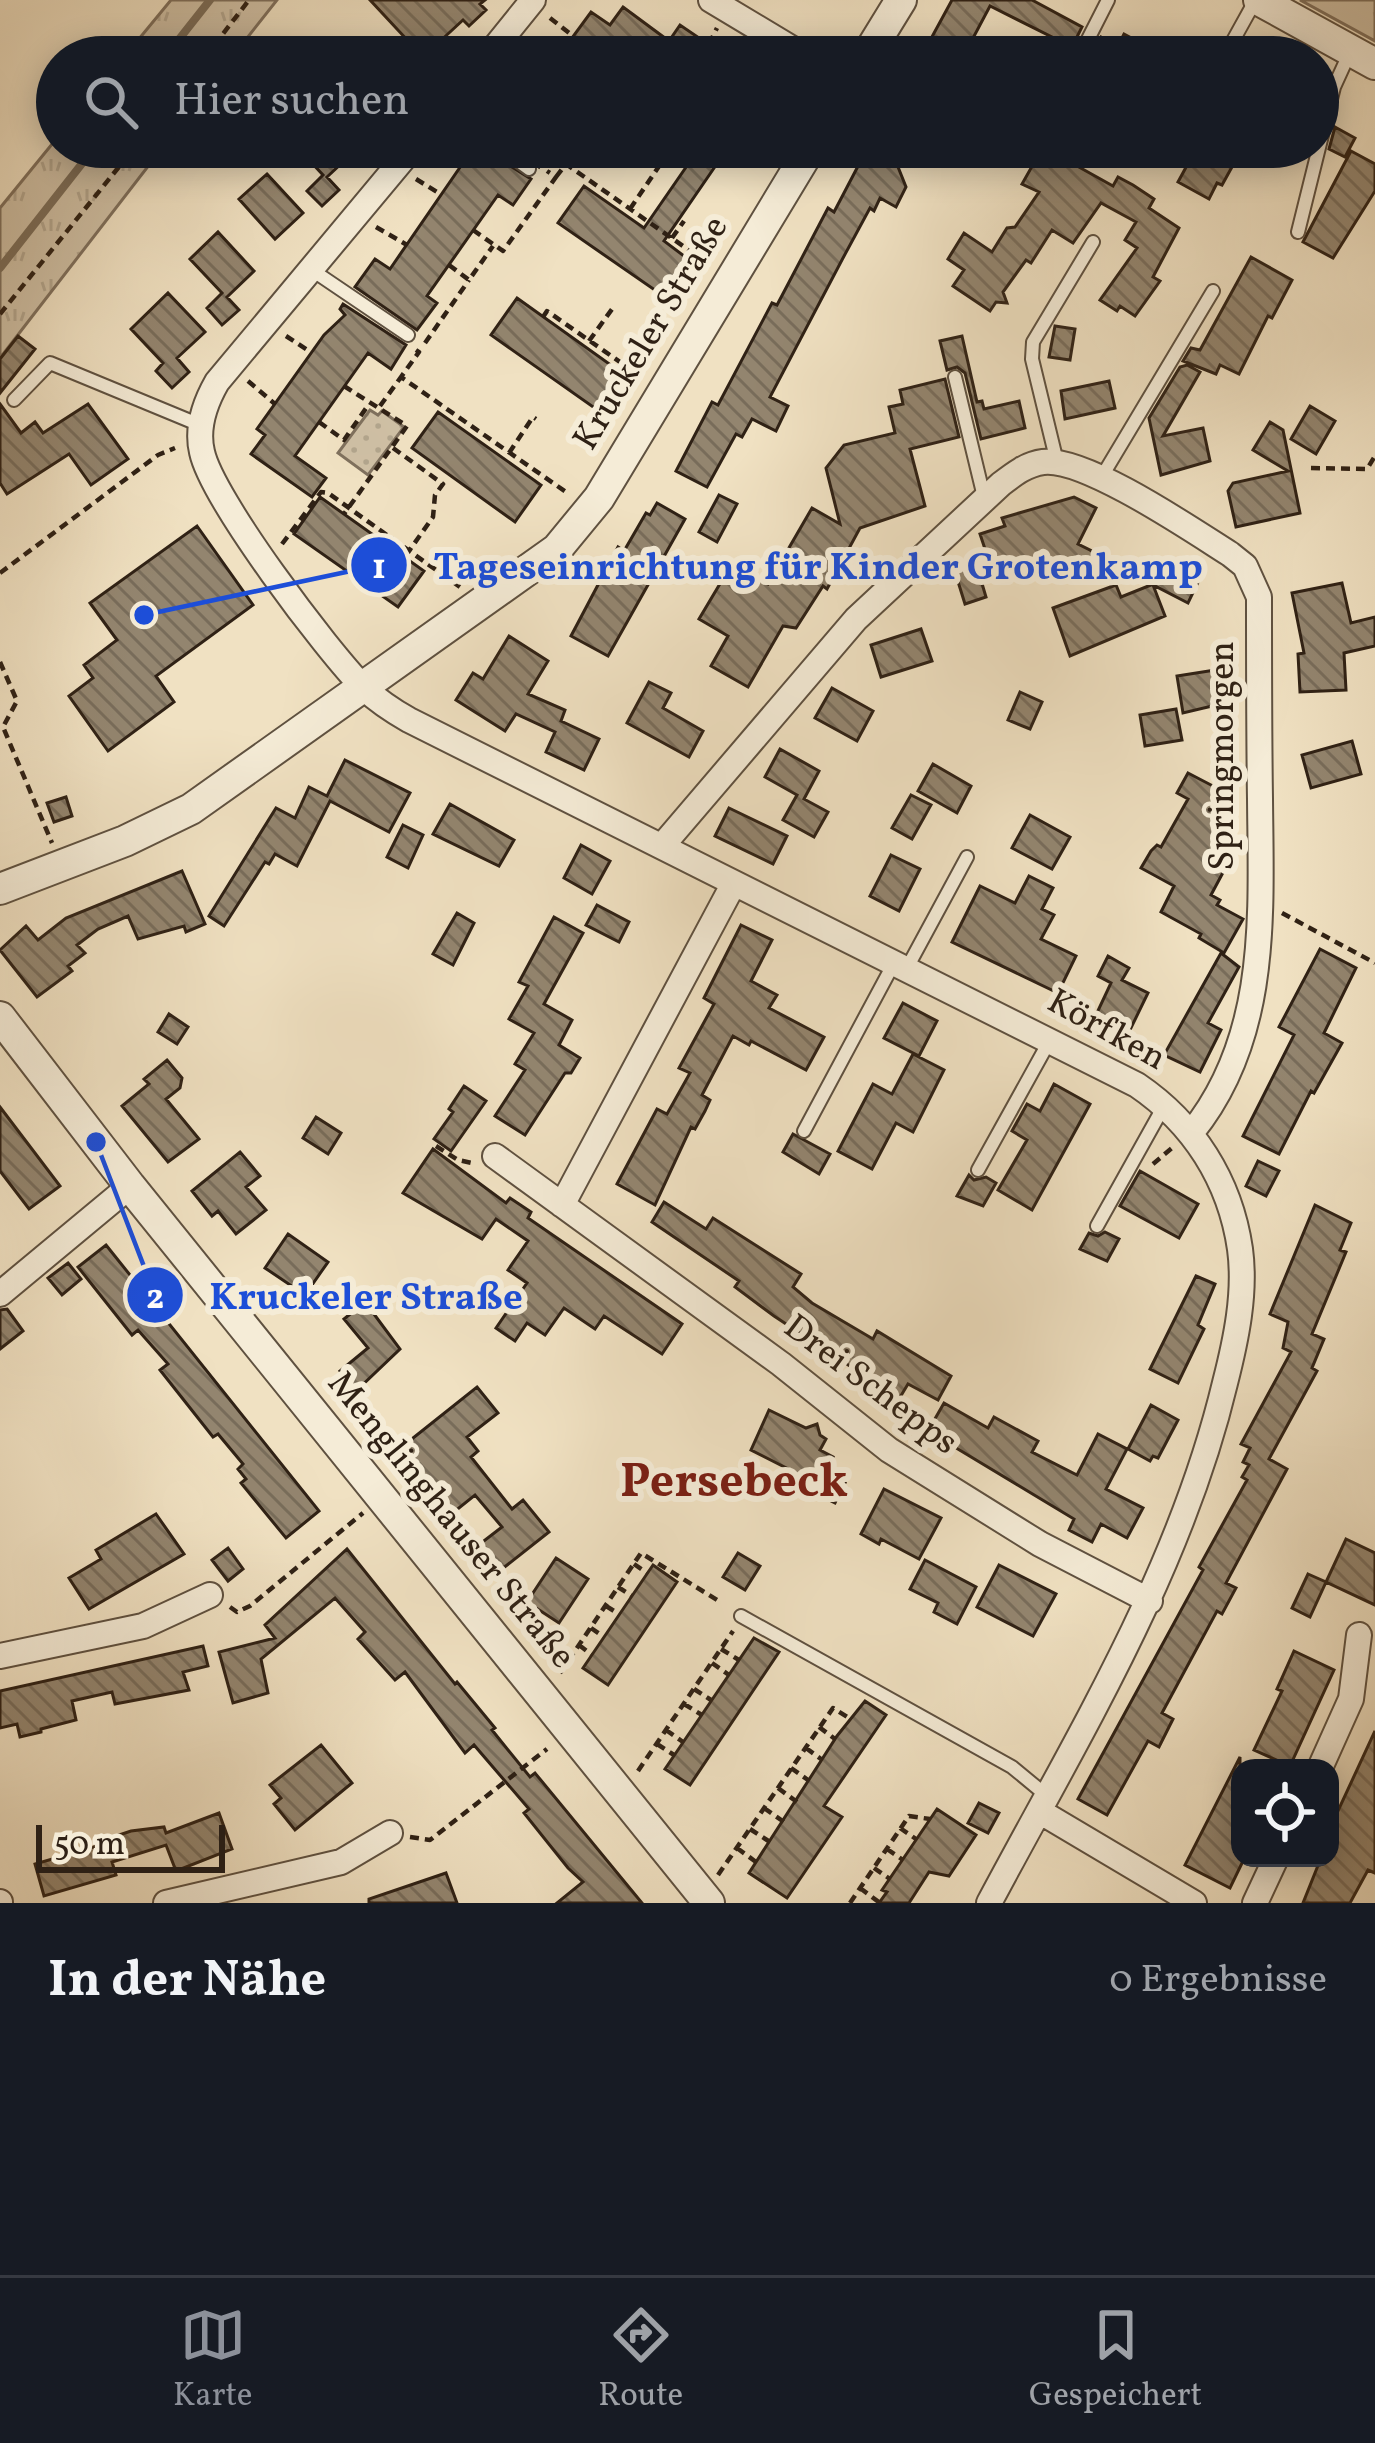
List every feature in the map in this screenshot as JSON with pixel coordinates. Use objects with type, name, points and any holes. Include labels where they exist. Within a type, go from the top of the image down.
[{"type":"street","points":[[711,0],[771,36]]},
{"type":"street","points":[[879,36],[901,0]]},
{"type":"street","points":[[1258,0],[1324,36]]},
{"type":"street","points":[[511,36],[542,9]]},
{"type":"street","points":[[201,425],[217,382],[396,168]]},
{"type":"street","name":"Kruckeler Straße","points":[[0,889],[125,842],[191,809],[557,549],[590,509],[798,168]]},
{"type":"street","name":"Körfken","points":[[201,425],[201,448],[209,474],[268,563],[363,687],[410,720],[1137,1085],[1192,1132],[1230,1205],[1243,1282],[1206,1460],[1150,1601],[989,1903]]},
{"type":"street","points":[[662,846],[856,619],[1018,471],[1057,462]]},
{"type":"street","name":"Springmorgen","points":[[1057,462],[1101,478],[1230,554],[1245,566],[1259,597],[1261,902],[1254,991],[1224,1087],[1192,1132]]},
{"type":"street","points":[[562,1205],[734,883]]},
{"type":"street","name":"Menglinghauser Straße","points":[[0,1017],[130,1186],[709,1903]]},
{"type":"street","name":"Drei Schepps","points":[[495,1156],[782,1364],[904,1460],[1040,1544],[1150,1601]]},
{"type":"street","points":[[0,1294],[130,1186]]},
{"type":"street","points":[[0,1656],[143,1627],[210,1594]]},
{"type":"street","points":[[1323,1759],[1352,1699],[1359,1635]]},
{"type":"street","points":[[1043,1803],[1194,1903]]},
{"type":"street","points":[[166,1903],[341,1862],[389,1833]]},
{"type":"street","points":[[1255,1903],[1272,1867]]},
{"type":"lane","points":[[1089,36],[1108,0]]},
{"type":"lane","points":[[1236,36],[1258,0]]},
{"type":"lane","points":[[1339,82],[1363,57]]},
{"type":"lane","points":[[1298,232],[1314,168]]},
{"type":"lane","points":[[1057,462],[1032,359],[1033,341],[1093,242]]},
{"type":"lane","points":[[312,270],[408,335]]},
{"type":"lane","points":[[1101,478],[1213,291]]},
{"type":"lane","points":[[14,400],[50,362],[201,425]]},
{"type":"lane","points":[[955,377],[985,499]]},
{"type":"lane","points":[[804,1131],[967,856]]},
{"type":"lane","points":[[978,1170],[1050,1039]]},
{"type":"lane","points":[[1097,1226],[1165,1105]]},
{"type":"lane","points":[[738,1621],[1012,1767],[1043,1803]]},
{"type":"path","points":[[222,36],[249,0]]},
{"type":"path","points":[[542,9],[573,36]]},
{"type":"path","points":[[0,314],[118,168]]},
{"type":"path","points":[[473,230],[502,251],[562,168]]},
{"type":"path","points":[[571,168],[730,280]]},
{"type":"path","points":[[630,209],[658,168]]},
{"type":"path","points":[[416,179],[442,194]]},
{"type":"path","points":[[667,238],[684,221]]},
{"type":"path","points":[[376,227],[407,245]]},
{"type":"path","points":[[344,386],[377,410],[494,245]]},
{"type":"path","points":[[449,265],[469,280]]},
{"type":"path","points":[[590,341],[615,305]]},
{"type":"path","points":[[543,316],[547,311],[664,392]]},
{"type":"path","points":[[286,336],[312,352]]},
{"type":"path","points":[[401,377],[509,453],[519,465],[590,509]]},
{"type":"path","points":[[248,381],[275,404]]},
{"type":"path","points":[[319,422],[344,440],[369,404]]},
{"type":"path","points":[[347,511],[407,426],[380,406]]},
{"type":"path","points":[[509,453],[536,418]]},
{"type":"path","points":[[392,447],[443,484],[435,495],[434,517],[404,550]]},
{"type":"path","points":[[1311,467],[1367,469],[1375,456]]},
{"type":"path","points":[[268,563],[321,492],[483,604]]},
{"type":"path","points":[[0,662],[17,701],[3,727],[62,866]]},
{"type":"path","points":[[1261,902],[1375,963]]},
{"type":"path","points":[[1131,1167],[1148,1168],[1192,1132]]},
{"type":"path","points":[[436,1147],[470,1163],[495,1156]]},
{"type":"path","points":[[210,1594],[237,1612],[250,1606],[381,1498]]},
{"type":"path","points":[[543,1698],[641,1553],[722,1603]]},
{"type":"path","points":[[634,1564],[647,1573]]},
{"type":"path","points":[[618,1587],[632,1596]]},
{"type":"path","points":[[606,1606],[620,1614]]},
{"type":"path","points":[[622,1796],[738,1621]]},
{"type":"path","points":[[591,1628],[604,1637]]},
{"type":"path","points":[[579,1646],[592,1654]]},
{"type":"path","points":[[721,1649],[739,1660]]},
{"type":"path","points":[[712,1663],[729,1675]]},
{"type":"path","points":[[694,1689],[711,1700]]},
{"type":"path","points":[[685,1704],[702,1715]]},
{"type":"path","points":[[726,1864],[833,1708],[849,1718]]},
{"type":"path","points":[[819,1727],[835,1739]]},
{"type":"path","points":[[389,1833],[430,1840],[570,1730]]},
{"type":"path","points":[[666,1730],[683,1742]]},
{"type":"path","points":[[657,1744],[674,1755]]},
{"type":"path","points":[[806,1748],[821,1759]]},
{"type":"path","points":[[791,1768],[808,1780]]},
{"type":"path","points":[[778,1788],[797,1802]]},
{"type":"path","points":[[764,1808],[784,1822]]},
{"type":"path","points":[[850,1903],[909,1816],[930,1819]]},
{"type":"path","points":[[901,1828],[916,1839]]},
{"type":"path","points":[[750,1829],[770,1842]]},
{"type":"path","points":[[736,1848],[756,1862]]},
{"type":"path","points":[[886,1849],[902,1860]]},
{"type":"path","points":[[874,1868],[890,1879]]},
{"type":"path","points":[[860,1888],[880,1903]]},
{"type":"green space","points":[[171,0],[277,0],[249,36],[141,36]]},
{"type":"green space","points":[[1300,0],[1375,0],[1375,41]]},
{"type":"green space","points":[[36,164],[36,168],[147,168],[0,358],[0,208]]},
{"type":"green space","points":[[370,410],[378,415],[382,411],[404,427],[368,475],[338,453]]},
{"type":"building","points":[[370,0],[485,0],[480,4],[486,10],[469,26],[463,20],[446,36],[403,36]]},
{"type":"building","points":[[952,0],[1032,0],[1082,27],[1078,36],[1050,36],[990,6],[974,36],[932,36]]},
{"type":"building","points":[[623,7],[662,36],[573,36],[591,12],[610,25]]},
{"type":"building","points":[[680,25],[696,36],[672,36]]},
{"type":"building","points":[[1339,129],[1355,138],[1345,157],[1339,154]]},
{"type":"building","points":[[1351,151],[1375,164],[1375,191],[1333,258],[1303,242]]},
{"type":"building","points":[[316,168],[337,168],[327,177],[339,190],[322,206],[307,191],[323,175]]},
{"type":"building","points":[[460,168],[514,168],[531,179],[513,205],[498,195],[427,296],[437,303],[417,330],[355,287],[375,259],[390,269]]},
{"type":"building","points":[[685,168],[714,168],[664,241],[688,259],[662,295],[558,223],[584,186],[644,228]]},
{"type":"building","points":[[857,168],[898,168],[906,187],[896,207],[880,198],[874,211],[870,208],[770,397],[788,406],[776,431],[752,419],[742,437],[736,434],[707,487],[676,471],[712,402],[718,405],[772,303],[777,305],[828,208],[834,212]]},
{"type":"building","points":[[1031,168],[1081,168],[1113,186],[1118,177],[1154,199],[1149,208],[1179,228],[1153,277],[1160,281],[1135,316],[1100,300],[1137,248],[1125,240],[1136,222],[1101,203],[1073,243],[1052,230],[1031,263],[1026,260],[1003,292],[1007,303],[996,302],[990,311],[953,286],[964,270],[948,259],[964,233],[992,252],[1039,192],[1022,184]]},
{"type":"building","points":[[1186,168],[1231,168],[1209,199],[1178,182]]},
{"type":"building","points":[[267,174],[303,213],[275,239],[239,199]]},
{"type":"building","points":[[218,232],[254,271],[227,297],[239,310],[222,325],[207,308],[222,293],[190,259]]},
{"type":"building","points":[[1251,257],[1292,280],[1239,374],[1220,365],[1216,374],[1183,361],[1191,348],[1200,350]]},
{"type":"building","points":[[168,293],[205,332],[177,358],[189,372],[172,388],[156,371],[163,363],[131,329]]},
{"type":"building","points":[[517,298],[622,373],[596,409],[491,335]]},
{"type":"building","points":[[343,304],[406,345],[391,369],[368,353],[295,456],[326,478],[312,497],[251,454],[265,435],[257,429],[324,335],[345,315],[340,309]]},
{"type":"building","points":[[1055,326],[1075,329],[1070,360],[1049,357]]},
{"type":"building","points":[[18,336],[35,349],[0,393],[0,359]]},
{"type":"building","points":[[962,336],[977,402],[982,401],[984,409],[1019,401],[1025,428],[981,439],[965,373],[957,367],[947,370],[940,341]]},
{"type":"building","points":[[1187,365],[1200,372],[1163,436],[1203,428],[1210,461],[1161,475],[1149,418],[1180,367]]},
{"type":"building","points":[[945,379],[959,437],[910,449],[925,506],[860,528],[827,589],[823,586],[796,628],[783,626],[748,687],[711,666],[728,636],[699,619],[730,567],[768,584],[812,508],[840,524],[826,468],[844,445],[895,433],[889,407],[903,404],[900,390]]},
{"type":"building","points":[[1109,381],[1115,408],[1065,419],[1061,391]]},
{"type":"building","points":[[0,404],[21,433],[35,422],[43,433],[88,404],[128,459],[91,485],[69,454],[7,494],[0,483]]},
{"type":"building","points":[[1310,406],[1335,421],[1316,454],[1291,439]]},
{"type":"building","points":[[438,412],[541,485],[515,522],[412,448]]},
{"type":"building","points":[[1270,422],[1283,430],[1300,513],[1236,527],[1228,491],[1233,483],[1288,471],[1253,450]]},
{"type":"building","points":[[719,495],[737,504],[717,542],[699,532]]},
{"type":"building","points":[[320,497],[424,571],[398,607],[294,534]]},
{"type":"building","points":[[1074,497],[1096,508],[1078,544],[1100,555],[1091,575],[1051,558],[981,579],[978,570],[986,597],[965,604],[955,572],[976,565],[972,553],[985,549],[980,534],[1005,526],[1002,518]]},
{"type":"building","points":[[657,503],[685,519],[608,656],[571,636],[618,547],[624,551]]},
{"type":"building","points":[[197,526],[253,605],[156,676],[174,702],[108,751],[69,696],[93,678],[84,665],[117,640],[90,603]]},
{"type":"building","points":[[1180,560],[1203,572],[1188,603],[1153,585],[1165,616],[1070,656],[1053,608],[1116,585],[1121,597],[1171,577]]},
{"type":"building","points":[[1342,583],[1351,623],[1375,617],[1375,646],[1344,653],[1346,690],[1300,692],[1298,654],[1304,653],[1292,593]]},
{"type":"building","points":[[921,629],[932,661],[881,677],[871,645]]},
{"type":"building","points":[[509,636],[548,661],[528,694],[565,710],[561,721],[599,739],[584,770],[546,752],[555,732],[516,714],[505,731],[456,700],[473,673],[483,679]]},
{"type":"building","points":[[1228,668],[1233,701],[1183,713],[1177,676]]},
{"type":"building","points":[[649,682],[671,693],[663,708],[703,731],[689,757],[627,723]]},
{"type":"building","points":[[832,688],[873,711],[857,741],[815,718]]},
{"type":"building","points":[[1020,692],[1042,702],[1030,729],[1008,720]]},
{"type":"building","points":[[1176,709],[1182,740],[1145,746],[1140,715]]},
{"type":"building","points":[[1352,741],[1361,774],[1311,788],[1302,755]]},
{"type":"building","points":[[780,749],[819,771],[804,799],[828,812],[814,837],[783,820],[797,795],[765,777]]},
{"type":"building","points":[[345,760],[410,793],[389,832],[330,801],[297,866],[275,854],[224,926],[209,916],[276,808],[295,818],[309,787],[327,796]]},
{"type":"building","points":[[933,764],[971,786],[957,813],[918,791]]},
{"type":"building","points":[[1188,773],[1236,798],[1225,818],[1235,824],[1225,844],[1235,850],[1211,895],[1220,900],[1217,905],[1243,919],[1224,953],[1161,912],[1174,886],[1141,868],[1151,851],[1161,847],[1188,799],[1177,793]]},
{"type":"building","points":[[911,795],[931,805],[912,839],[892,828]]},
{"type":"building","points":[[66,797],[72,816],[54,822],[47,803]]},
{"type":"building","points":[[450,804],[514,840],[499,866],[433,834]]},
{"type":"building","points":[[729,808],[787,836],[773,864],[715,836]]},
{"type":"building","points":[[1030,815],[1070,837],[1052,869],[1012,848]]},
{"type":"building","points":[[403,825],[423,835],[408,868],[387,857]]},
{"type":"building","points":[[581,845],[610,861],[592,894],[564,878]]},
{"type":"building","points":[[891,855],[920,869],[899,911],[870,896]]},
{"type":"building","points":[[182,871],[205,924],[186,932],[184,926],[138,939],[128,916],[98,929],[77,945],[85,953],[68,966],[72,971],[37,997],[0,950],[26,926],[38,940],[66,918]]},
{"type":"building","points":[[1029,876],[1053,888],[1042,909],[1054,915],[1041,939],[1076,956],[1058,993],[952,942],[980,886],[1015,903]]},
{"type":"building","points":[[597,905],[629,922],[619,942],[586,925]]},
{"type":"building","points":[[457,913],[474,923],[453,965],[433,954]]},
{"type":"building","points":[[554,917],[583,933],[544,1004],[572,1020],[559,1045],[580,1058],[525,1135],[495,1116],[525,1070],[515,1064],[534,1033],[509,1019],[528,986],[519,982]]},
{"type":"building","points":[[741,925],[772,940],[751,981],[777,995],[769,1008],[824,1037],[806,1070],[733,1036],[702,1095],[710,1100],[705,1111],[695,1129],[691,1127],[655,1205],[617,1184],[657,1109],[667,1114],[690,1073],[679,1068],[714,1004],[704,998]]},
{"type":"building","points":[[1320,949],[1356,968],[1324,1033],[1342,1043],[1279,1154],[1243,1136],[1294,1035],[1279,1027]]},
{"type":"building","points":[[1221,953],[1239,967],[1208,1023],[1221,1030],[1200,1072],[1164,1055]]},
{"type":"building","points":[[1108,956],[1129,968],[1122,980],[1148,993],[1128,1034],[1095,1017],[1111,983],[1098,976]]},
{"type":"building","points":[[903,1003],[937,1021],[919,1056],[884,1038]]},
{"type":"building","points":[[169,1014],[188,1027],[177,1044],[158,1032]]},
{"type":"building","points":[[913,1054],[944,1070],[913,1132],[896,1123],[872,1169],[838,1151],[873,1084],[892,1094]]},
{"type":"building","points":[[167,1060],[182,1078],[180,1088],[166,1099],[199,1139],[168,1162],[122,1106],[149,1084],[144,1079]]},
{"type":"building","points":[[1054,1084],[1090,1104],[1032,1210],[998,1190],[1027,1140],[1012,1131],[1027,1104],[1040,1111]]},
{"type":"building","points":[[464,1086],[486,1101],[451,1151],[434,1139]]},
{"type":"building","points":[[0,1107],[60,1186],[29,1209],[0,1171]]},
{"type":"building","points":[[316,1117],[341,1133],[328,1154],[303,1138]]},
{"type":"building","points":[[793,1134],[830,1154],[819,1174],[783,1152]]},
{"type":"building","points":[[433,1149],[506,1203],[510,1198],[531,1212],[528,1218],[682,1324],[662,1354],[604,1316],[595,1329],[564,1308],[545,1335],[527,1323],[515,1341],[496,1328],[527,1283],[508,1270],[528,1241],[496,1219],[482,1239],[403,1193]]},
{"type":"building","points":[[240,1152],[260,1176],[246,1187],[266,1210],[236,1234],[218,1211],[212,1216],[192,1191]]},
{"type":"building","points":[[1258,1161],[1279,1171],[1266,1196],[1246,1186]]},
{"type":"building","points":[[1140,1171],[1198,1204],[1179,1238],[1120,1206]]},
{"type":"building","points":[[969,1175],[996,1183],[983,1206],[957,1196]]},
{"type":"building","points":[[664,1202],[706,1229],[713,1218],[801,1274],[793,1287],[812,1303],[873,1339],[877,1331],[951,1376],[938,1400],[908,1384],[896,1404],[867,1387],[871,1380],[774,1316],[735,1287],[739,1281],[652,1222]]},
{"type":"building","points":[[1315,1205],[1351,1223],[1340,1250],[1346,1252],[1312,1334],[1324,1339],[1312,1368],[1317,1371],[1269,1459],[1287,1469],[1226,1583],[1236,1588],[1222,1614],[1217,1611],[1162,1713],[1173,1719],[1159,1747],[1148,1741],[1107,1815],[1078,1799],[1247,1480],[1242,1477],[1249,1465],[1243,1462],[1250,1448],[1241,1444],[1291,1352],[1283,1348],[1288,1322],[1270,1314]]},
{"type":"building","points":[[1105,1232],[1119,1239],[1107,1261],[1080,1249],[1089,1233]]},
{"type":"building","points":[[288,1234],[328,1262],[305,1295],[265,1268]]},
{"type":"building","points":[[106,1245],[319,1511],[286,1538],[241,1483],[246,1479],[238,1469],[243,1464],[218,1434],[213,1437],[160,1370],[168,1364],[138,1330],[132,1335],[78,1267]]},
{"type":"building","points":[[68,1263],[81,1279],[62,1295],[48,1278]]},
{"type":"building","points":[[1196,1276],[1215,1284],[1198,1325],[1204,1329],[1178,1383],[1150,1369]]},
{"type":"building","points":[[365,1302],[400,1349],[356,1391],[340,1371],[368,1348],[344,1319]]},
{"type":"building","points":[[7,1309],[23,1331],[0,1349],[0,1310]]},
{"type":"building","points":[[477,1387],[498,1413],[467,1437],[478,1451],[471,1457],[512,1509],[523,1500],[549,1532],[497,1573],[476,1547],[502,1527],[475,1495],[454,1512],[398,1450]]},
{"type":"building","points":[[944,1403],[988,1428],[994,1417],[1038,1441],[1032,1452],[1077,1475],[1098,1434],[1127,1449],[1106,1489],[1143,1508],[1127,1538],[1101,1524],[1092,1542],[1069,1530],[1074,1519],[928,1431]]},
{"type":"building","points":[[1151,1405],[1178,1420],[1158,1458],[1153,1456],[1150,1461],[1128,1449]]},
{"type":"building","points":[[769,1410],[806,1428],[817,1424],[826,1439],[820,1450],[833,1457],[825,1473],[845,1483],[835,1503],[800,1485],[804,1477],[751,1450]]},
{"type":"building","points":[[884,1489],[941,1518],[919,1559],[861,1534]]},
{"type":"building","points":[[156,1514],[184,1554],[89,1609],[69,1578],[101,1559],[96,1550]]},
{"type":"building","points":[[1346,1539],[1375,1553],[1375,1605],[1326,1582]]},
{"type":"building","points":[[228,1548],[243,1569],[228,1581],[212,1560]]},
{"type":"building","points":[[347,1549],[530,1777],[535,1773],[642,1903],[557,1903],[583,1882],[474,1745],[465,1753],[405,1672],[395,1680],[358,1639],[365,1632],[335,1598],[261,1659],[268,1693],[233,1703],[219,1652],[275,1638],[265,1625]]},
{"type":"building","points":[[738,1553],[760,1566],[745,1590],[723,1577]]},
{"type":"building","points":[[556,1558],[588,1579],[559,1623],[527,1602]]},
{"type":"building","points":[[925,1560],[976,1587],[957,1624],[934,1612],[938,1603],[910,1589]]},
{"type":"building","points":[[653,1565],[677,1582],[608,1685],[583,1668]]},
{"type":"building","points":[[999,1565],[1056,1594],[1033,1636],[977,1607]]},
{"type":"building","points":[[1308,1574],[1326,1582],[1310,1617],[1292,1608]]},
{"type":"building","points":[[754,1638],[779,1652],[690,1785],[665,1769]]},
{"type":"building","points":[[203,1646],[208,1666],[183,1672],[189,1690],[115,1704],[112,1692],[72,1701],[76,1720],[41,1732],[20,1737],[17,1724],[0,1728],[0,1691]]},
{"type":"building","points":[[1294,1651],[1334,1670],[1293,1759],[1274,1759],[1254,1750],[1282,1691],[1277,1689]]},
{"type":"building","points":[[865,1701],[886,1715],[824,1806],[842,1817],[787,1898],[749,1873],[837,1736]]},
{"type":"building","points":[[1375,1731],[1375,1873],[1368,1870],[1350,1903],[1303,1903],[1317,1867],[1339,1867],[1339,1809]]},
{"type":"building","points":[[321,1745],[352,1783],[295,1830],[274,1804],[281,1798],[270,1785]]},
{"type":"building","points":[[1231,1775],[1231,1867],[1240,1867],[1230,1888],[1185,1865]]},
{"type":"building","points":[[979,1803],[999,1813],[988,1833],[968,1823]]},
{"type":"building","points":[[937,1809],[976,1835],[949,1876],[929,1872],[909,1903],[879,1903],[887,1892],[882,1890]]},
{"type":"building","points":[[219,1813],[232,1849],[176,1871],[166,1845],[112,1862],[116,1875],[44,1896],[35,1864],[111,1842],[110,1838],[131,1831],[164,1827],[166,1833]]},
{"type":"building","points":[[446,1873],[457,1903],[369,1903],[369,1899]]},
{"type":"waterway","points":[[182,36],[210,0]]},
{"type":"waterway","points":[[0,268],[79,168]]},
{"type":"place","name":"Tageseinrichtung für Kinder Grotenkamp","points":[[144,615]]},
{"type":"place","name":"Kruckeler Straße","points":[[96,1142]]},
{"type":"district","name":"Persebeck","points":[[734,1483]]}]
